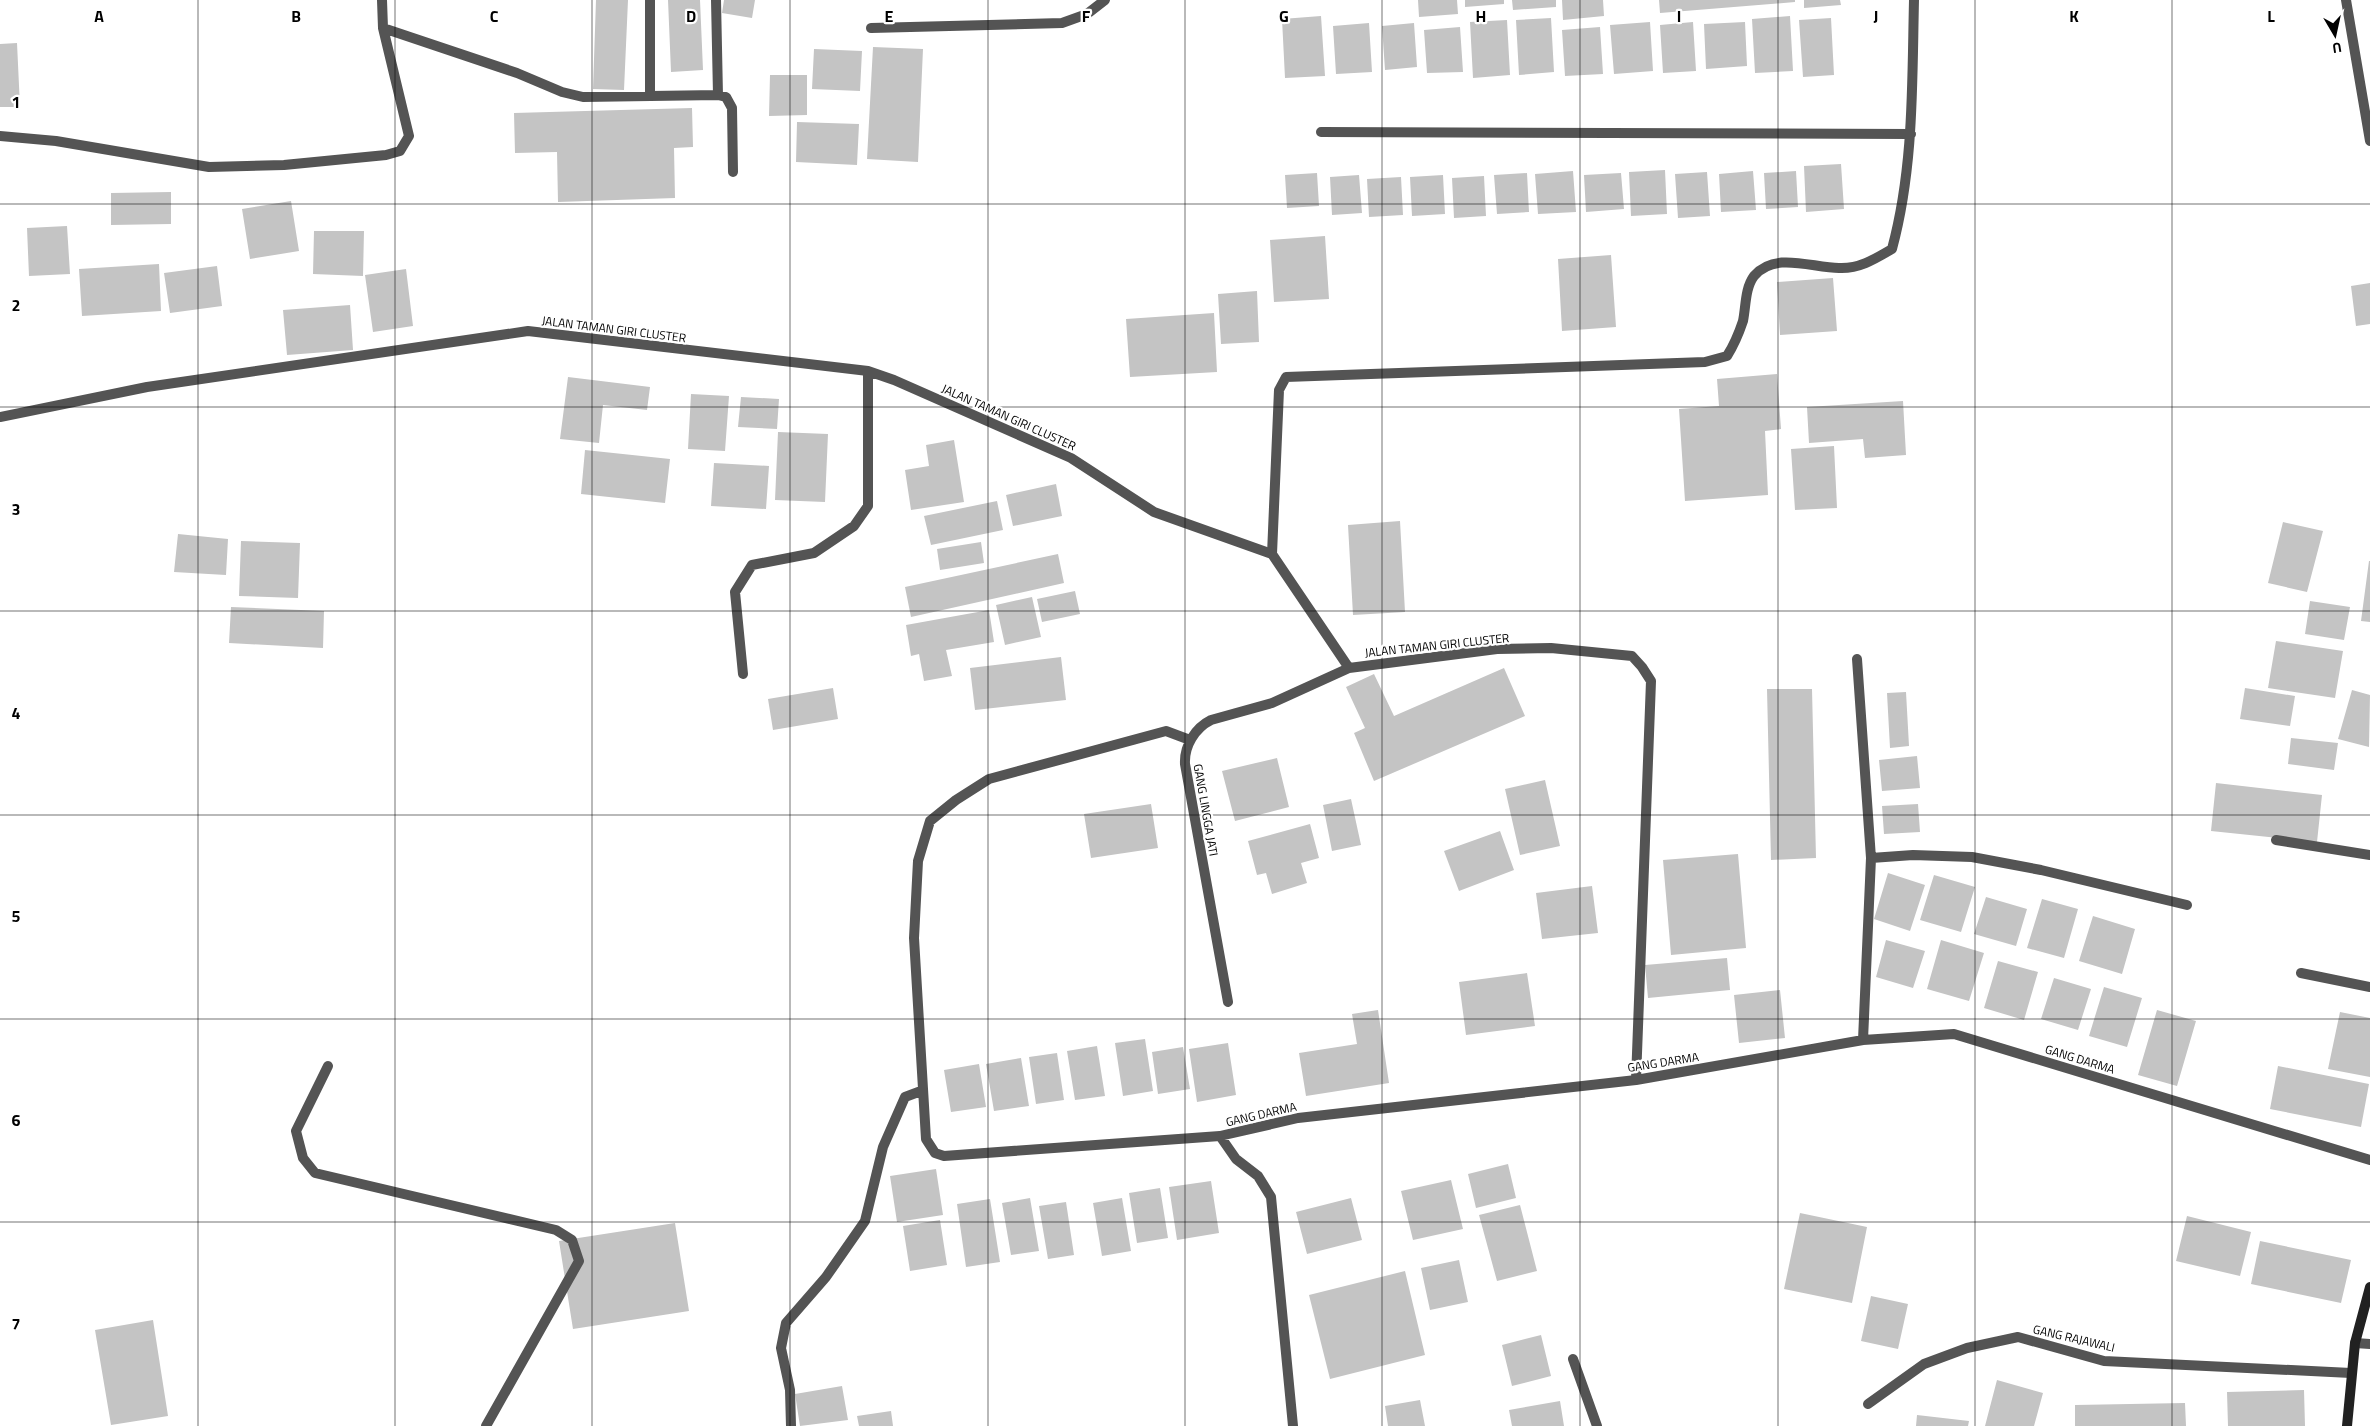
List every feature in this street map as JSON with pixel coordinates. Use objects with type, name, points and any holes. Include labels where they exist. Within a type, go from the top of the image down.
[{"type":"street","points":[[0,136],[56,141],[209,167],[284,165],[386,155],[400,151],[409,136],[382,28],[382,0]]},
{"type":"street","points":[[650,0],[650,96]]},
{"type":"street","points":[[716,0],[718,95]]},
{"type":"street","points":[[871,28],[1062,23],[1087,14],[1105,0]]},
{"type":"street","points":[[1272,554],[1279,390],[1286,377],[1705,362],[1727,356],[1736,342],[1743,321],[1747,294],[1754,276],[1770,263],[1839,268],[1864,265],[1892,249],[1900,220],[1911,134],[1914,0]]},
{"type":"street","points":[[2346,0],[2370,141]]},
{"type":"street","points":[[382,28],[516,73],[562,92],[583,97],[718,95],[726,97],[732,108],[733,172]]},
{"type":"street","points":[[1321,132],[1911,134]]},
{"type":"street","name":"JALAN TAMAN GIRI CLUSTER","points":[[0,417],[146,387],[528,331],[868,371],[894,380],[1071,458],[1154,512],[1272,554],[1349,668],[1497,649],[1551,648],[1632,656],[1651,680],[1636,1080]]},
{"type":"street","points":[[742,674],[735,592],[752,565],[814,554],[854,526],[868,506],[868,371]]},
{"type":"street","points":[[1857,659],[1871,858],[1863,1040]]},
{"type":"street","points":[[792,1426],[790,1390],[782,1348],[786,1323],[826,1277],[865,1221],[883,1147],[905,1097],[922,1091],[914,938],[918,860],[930,821],[956,800],[989,779],[1166,732],[1190,740],[1211,720],[1272,703],[1349,668]]},
{"type":"street","name":"GANG LINGGA JATI","points":[[1190,740],[1185,764],[1228,1002]]},
{"type":"street","points":[[2276,840],[2370,855]]},
{"type":"street","points":[[1871,858],[1913,855],[1972,857],[2040,870],[2187,904]]},
{"type":"street","points":[[2301,973],[2370,986]]},
{"type":"street","name":"GANG DARMA","points":[[922,1091],[926,1139],[935,1153],[944,1156],[1220,1136],[1298,1118],[1636,1080],[1863,1040],[1954,1034],[2370,1160]]},
{"type":"street","points":[[328,1066],[296,1132],[304,1158],[315,1173],[556,1230],[572,1240],[579,1261],[486,1426]]},
{"type":"street","points":[[1220,1136],[1236,1159],[1258,1176],[1271,1197],[1293,1426]]},
{"type":"street","points":[[2347,1426],[2354,1343],[2370,1288]]},
{"type":"street","name":"GANG RAJAWALI","points":[[1868,1404],[1924,1364],[1967,1348],[2018,1337],[2104,1361],[2352,1373]]},
{"type":"street","points":[[2354,1343],[2370,1344]]},
{"type":"street","points":[[1573,1359],[1597,1426]]},
{"type":"building","points":[[596,0],[628,0],[624,90],[593,89]]},
{"type":"building","points":[[668,0],[700,0],[703,70],[671,72]]},
{"type":"building","points":[[724,0],[755,0],[752,18],[722,13]]},
{"type":"building","points":[[1418,0],[1457,0],[1458,14],[1419,17]]},
{"type":"building","points":[[1465,0],[1504,0],[1504,4],[1465,7]]},
{"type":"building","points":[[1512,0],[1556,0],[1556,7],[1513,10]]},
{"type":"building","points":[[1562,0],[1603,0],[1604,16],[1563,20]]},
{"type":"building","points":[[1659,0],[1795,0],[1795,2],[1660,13]]},
{"type":"building","points":[[1804,0],[1840,0],[1841,5],[1804,8]]},
{"type":"building","points":[[1321,16],[1325,76],[1285,78],[1282,19]]},
{"type":"building","points":[[1790,16],[1793,71],[1755,73],[1752,19]]},
{"type":"building","points":[[1551,18],[1554,72],[1519,75],[1516,20]]},
{"type":"building","points":[[1831,18],[1834,75],[1803,77],[1799,20]]},
{"type":"building","points":[[1507,20],[1510,75],[1473,78],[1470,22]]},
{"type":"building","points":[[1650,22],[1653,71],[1614,74],[1610,25]]},
{"type":"building","points":[[1693,22],[1696,71],[1663,73],[1660,25]]},
{"type":"building","points":[[1745,22],[1747,66],[1706,69],[1704,24]]},
{"type":"building","points":[[1369,23],[1372,72],[1336,74],[1333,26]]},
{"type":"building","points":[[1414,23],[1417,67],[1385,70],[1382,26]]},
{"type":"building","points":[[1460,27],[1463,72],[1427,73],[1424,30]]},
{"type":"building","points":[[1600,27],[1603,74],[1565,76],[1562,30]]},
{"type":"building","points":[[17,43],[20,107],[0,107],[0,44]]},
{"type":"building","points":[[873,47],[923,49],[918,162],[867,159]]},
{"type":"building","points":[[814,49],[862,51],[860,91],[812,89]]},
{"type":"building","points":[[770,75],[807,75],[807,115],[769,116]]},
{"type":"building","points":[[692,108],[693,147],[674,148],[675,198],[558,202],[557,152],[515,153],[514,113]]},
{"type":"building","points":[[797,122],[859,124],[857,165],[796,162]]},
{"type":"building","points":[[1841,164],[1844,209],[1806,212],[1804,166]]},
{"type":"building","points":[[1665,170],[1667,214],[1631,216],[1629,172]]},
{"type":"building","points":[[1573,171],[1576,212],[1538,214],[1535,174]]},
{"type":"building","points":[[1753,171],[1756,210],[1721,212],[1719,174]]},
{"type":"building","points":[[1796,171],[1798,207],[1766,209],[1764,173]]},
{"type":"building","points":[[1707,172],[1710,216],[1678,218],[1675,174]]},
{"type":"building","points":[[1317,173],[1319,206],[1287,208],[1285,175]]},
{"type":"building","points":[[1527,173],[1529,212],[1497,214],[1494,175]]},
{"type":"building","points":[[1621,173],[1624,209],[1586,212],[1584,175]]},
{"type":"building","points":[[1359,175],[1362,213],[1332,215],[1330,177]]},
{"type":"building","points":[[1443,175],[1445,214],[1412,216],[1410,177]]},
{"type":"building","points":[[1484,176],[1486,216],[1454,218],[1452,178]]},
{"type":"building","points":[[1401,177],[1403,215],[1369,217],[1367,179]]},
{"type":"building","points":[[171,192],[171,224],[111,225],[111,193]]},
{"type":"building","points":[[291,201],[299,251],[250,259],[242,209]]},
{"type":"building","points":[[67,226],[70,274],[29,276],[27,228]]},
{"type":"building","points":[[314,231],[364,231],[363,276],[313,274]]},
{"type":"building","points":[[1325,236],[1329,299],[1274,302],[1270,240]]},
{"type":"building","points":[[1611,255],[1616,327],[1562,331],[1558,259]]},
{"type":"building","points":[[159,264],[161,311],[82,316],[79,269]]},
{"type":"building","points":[[217,266],[222,306],[170,313],[164,273]]},
{"type":"building","points":[[406,269],[413,326],[373,332],[365,275]]},
{"type":"building","points":[[1833,278],[1837,331],[1780,335],[1777,282]]},
{"type":"building","points":[[2370,283],[2370,324],[2356,326],[2351,286]]},
{"type":"building","points":[[1257,291],[1259,342],[1221,344],[1218,294]]},
{"type":"building","points":[[350,305],[353,350],[287,355],[283,310]]},
{"type":"building","points":[[1214,313],[1217,372],[1130,377],[1126,319]]},
{"type":"building","points":[[1777,374],[1781,429],[1765,431],[1768,495],[1685,501],[1679,409],[1719,406],[1717,379]]},
{"type":"building","points":[[568,377],[650,387],[647,410],[603,405],[599,443],[560,439]]},
{"type":"building","points":[[691,394],[729,396],[725,451],[688,449]]},
{"type":"building","points":[[741,397],[779,399],[777,429],[738,427]]},
{"type":"building","points":[[1903,401],[1906,455],[1865,458],[1863,439],[1809,443],[1807,407]]},
{"type":"building","points":[[778,432],[828,434],[825,502],[775,500]]},
{"type":"building","points":[[954,440],[964,502],[911,510],[905,470],[929,466],[926,445]]},
{"type":"building","points":[[1834,446],[1837,508],[1795,510],[1791,449]]},
{"type":"building","points":[[585,450],[670,459],[665,503],[581,494]]},
{"type":"building","points":[[714,463],[769,466],[766,509],[711,506]]},
{"type":"building","points":[[1056,484],[1062,516],[1013,526],[1006,495]]},
{"type":"building","points":[[997,501],[1003,530],[931,545],[924,516]]},
{"type":"building","points":[[1400,521],[1405,612],[1353,615],[1348,525]]},
{"type":"building","points":[[2283,522],[2323,531],[2307,592],[2268,583]]},
{"type":"building","points":[[178,534],[228,539],[226,575],[174,572]]},
{"type":"building","points":[[241,541],[300,543],[298,598],[239,596]]},
{"type":"building","points":[[981,542],[984,563],[940,570],[937,549]]},
{"type":"building","points":[[1058,554],[1064,583],[911,617],[905,587]]},
{"type":"building","points":[[2370,561],[2370,622],[2361,621]]},
{"type":"building","points":[[1075,591],[1080,614],[1042,622],[1037,599]]},
{"type":"building","points":[[1032,597],[1041,637],[1005,645],[996,605]]},
{"type":"building","points":[[2310,601],[2350,607],[2344,640],[2305,634]]},
{"type":"building","points":[[231,607],[324,611],[323,648],[229,643]]},
{"type":"building","points":[[989,610],[994,642],[946,650],[952,676],[924,681],[919,654],[911,656],[906,625]]},
{"type":"building","points":[[2276,641],[2343,651],[2335,698],[2268,688]]},
{"type":"building","points":[[1061,657],[1066,700],[975,710],[970,668]]},
{"type":"building","points":[[1504,668],[1525,716],[1374,781],[1354,733],[1365,728],[1346,687],[1374,674],[1394,716]]},
{"type":"building","points":[[833,688],[838,719],[773,730],[768,699]]},
{"type":"building","points":[[2245,688],[2295,696],[2290,726],[2240,719]]},
{"type":"building","points":[[1767,689],[1812,689],[1816,858],[1771,860]]},
{"type":"building","points":[[2352,690],[2370,695],[2369,747],[2338,739]]},
{"type":"building","points":[[1906,692],[1909,746],[1890,748],[1887,693]]},
{"type":"building","points":[[2291,738],[2338,743],[2334,770],[2288,764]]},
{"type":"building","points":[[1917,756],[1920,788],[1882,791],[1879,760]]},
{"type":"building","points":[[1277,758],[1289,807],[1235,821],[1222,771]]},
{"type":"building","points":[[1545,780],[1560,846],[1520,855],[1505,789]]},
{"type":"building","points":[[2216,783],[2322,795],[2317,842],[2211,831]]},
{"type":"building","points":[[1351,799],[1361,845],[1332,851],[1323,805]]},
{"type":"building","points":[[1151,804],[1158,848],[1091,858],[1084,814]]},
{"type":"building","points":[[1918,804],[1920,832],[1884,834],[1882,806]]},
{"type":"building","points":[[1310,824],[1319,858],[1301,863],[1307,883],[1272,894],[1266,873],[1257,875],[1248,841]]},
{"type":"building","points":[[1500,831],[1514,870],[1459,891],[1444,851]]},
{"type":"building","points":[[1738,854],[1746,948],[1671,955],[1663,860]]},
{"type":"building","points":[[1888,873],[1925,885],[1910,931],[1874,919]]},
{"type":"building","points":[[1934,875],[1975,887],[1961,932],[1920,920]]},
{"type":"building","points":[[1592,886],[1598,933],[1542,939],[1536,893]]},
{"type":"building","points":[[1986,897],[2027,909],[2016,946],[1974,934]]},
{"type":"building","points":[[2042,899],[2078,909],[2064,958],[2027,948]]},
{"type":"building","points":[[2093,916],[2135,929],[2122,974],[2079,961]]},
{"type":"building","points":[[1886,940],[1925,951],[1913,988],[1876,977]]},
{"type":"building","points":[[1941,940],[1984,953],[1969,1001],[1927,989]]},
{"type":"building","points":[[1727,958],[1730,990],[1648,998],[1645,965]]},
{"type":"building","points":[[1998,961],[2038,972],[2024,1020],[1984,1008]]},
{"type":"building","points":[[1527,973],[1535,1026],[1466,1035],[1459,982]]},
{"type":"building","points":[[2054,978],[2091,989],[2078,1030],[2041,1019]]},
{"type":"building","points":[[2104,987],[2142,998],[2127,1047],[2089,1036]]},
{"type":"building","points":[[1780,990],[1785,1038],[1739,1043],[1734,995]]},
{"type":"building","points":[[1378,1010],[1389,1083],[1306,1096],[1299,1053],[1357,1044],[1352,1014]]},
{"type":"building","points":[[2157,1010],[2196,1021],[2177,1086],[2138,1075]]},
{"type":"building","points":[[2340,1012],[2370,1018],[2370,1077],[2328,1069]]},
{"type":"building","points":[[1145,1039],[1153,1091],[1123,1096],[1115,1043]]},
{"type":"building","points":[[1228,1043],[1236,1095],[1197,1102],[1189,1049]]},
{"type":"building","points":[[1097,1046],[1105,1096],[1075,1100],[1067,1051]]},
{"type":"building","points":[[1183,1047],[1190,1089],[1158,1094],[1152,1052]]},
{"type":"building","points":[[1057,1053],[1064,1100],[1036,1104],[1029,1057]]},
{"type":"building","points":[[1021,1058],[1029,1106],[994,1111],[986,1064]]},
{"type":"building","points":[[979,1064],[986,1107],[951,1112],[944,1070]]},
{"type":"building","points":[[2278,1066],[2369,1084],[2361,1127],[2270,1109]]},
{"type":"building","points":[[1508,1164],[1516,1198],[1476,1208],[1468,1174]]},
{"type":"building","points":[[936,1169],[943,1215],[897,1222],[890,1176]]},
{"type":"building","points":[[1451,1180],[1463,1229],[1413,1240],[1401,1191]]},
{"type":"building","points":[[1211,1181],[1219,1233],[1177,1240],[1169,1187]]},
{"type":"building","points":[[1160,1188],[1168,1238],[1137,1243],[1129,1193]]},
{"type":"building","points":[[1030,1198],[1039,1251],[1011,1255],[1002,1203]]},
{"type":"building","points":[[1122,1198],[1131,1251],[1102,1256],[1093,1203]]},
{"type":"building","points":[[1351,1198],[1362,1240],[1307,1254],[1296,1212]]},
{"type":"building","points":[[990,1199],[1000,1262],[966,1267],[957,1204]]},
{"type":"building","points":[[1066,1202],[1074,1255],[1048,1259],[1039,1206]]},
{"type":"building","points":[[1520,1205],[1537,1271],[1497,1281],[1479,1215]]},
{"type":"building","points":[[1800,1213],[1867,1227],[1852,1303],[1784,1289]]},
{"type":"building","points":[[2187,1216],[2251,1232],[2240,1276],[2176,1261]]},
{"type":"building","points":[[940,1220],[947,1265],[910,1271],[903,1226]]},
{"type":"building","points":[[675,1223],[689,1311],[573,1329],[559,1241]]},
{"type":"building","points":[[2260,1241],[2351,1260],[2341,1303],[2251,1284]]},
{"type":"building","points":[[1459,1260],[1468,1302],[1430,1310],[1421,1268]]},
{"type":"building","points":[[1405,1271],[1425,1355],[1330,1379],[1309,1295]]},
{"type":"building","points":[[1871,1296],[1908,1304],[1898,1349],[1861,1341]]},
{"type":"building","points":[[153,1320],[168,1416],[111,1425],[95,1330]]},
{"type":"building","points":[[1541,1335],[1551,1376],[1512,1386],[1502,1345]]},
{"type":"building","points":[[1997,1380],[2043,1393],[2034,1426],[1985,1426]]},
{"type":"building","points":[[842,1386],[848,1420],[800,1426],[795,1394]]},
{"type":"building","points":[[2304,1390],[2305,1426],[2228,1426],[2227,1392]]},
{"type":"building","points":[[1420,1400],[1425,1426],[1388,1426],[1385,1406]]},
{"type":"building","points":[[1560,1401],[1564,1426],[1512,1426],[1509,1410]]},
{"type":"building","points":[[2185,1403],[2186,1426],[2075,1426],[2075,1405]]},
{"type":"building","points":[[891,1411],[893,1426],[859,1426],[857,1416]]},
{"type":"building","points":[[1917,1415],[1969,1421],[1968,1426],[1916,1426]]}]
